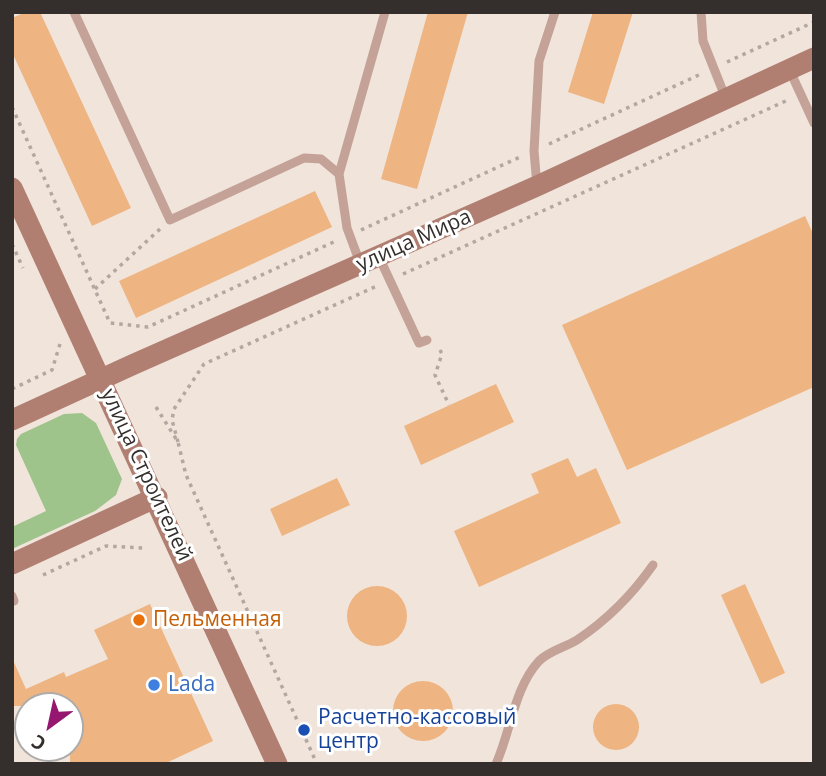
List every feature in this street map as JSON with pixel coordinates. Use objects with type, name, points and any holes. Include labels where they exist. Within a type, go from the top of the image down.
[{"type":"main road","name":"улица Мира","points":[[12,420],[537,186],[814,58]]},
{"type":"main road","name":"улица Строителей","points":[[12,188],[278,764]]},
{"type":"main road","points":[[12,564],[156,497]]},
{"type":"lane","points":[[74,12],[170,220],[304,158],[321,159],[339,174]]},
{"type":"lane","points":[[385,12],[339,174],[350,235],[390,280],[419,343],[427,340]]},
{"type":"lane","points":[[537,186],[534,150],[540,61],[555,12]]},
{"type":"lane","points":[[701,12],[703,41],[726,99]]},
{"type":"lane","points":[[790,69],[814,123]]},
{"type":"lane","points":[[496,764],[524,680],[541,658],[575,641],[610,615],[653,565]]},
{"type":"path","points":[[12,107],[110,323],[148,327],[814,22]]},
{"type":"path","points":[[317,764],[186,475],[172,420],[174,409],[204,364],[801,95]]},
{"type":"path","points":[[95,289],[170,220]]},
{"type":"path","points":[[12,389],[52,370],[60,345]]},
{"type":"path","points":[[440,350],[442,354],[435,375],[449,405]]},
{"type":"path","points":[[156,407],[178,442]]},
{"type":"path","points":[[36,578],[106,546],[143,548]]},
{"type":"green space","points":[[82,413],[96,423],[122,479],[116,495],[95,511],[12,549],[12,527],[46,511],[16,445],[17,439],[21,434],[64,414]]},
{"type":"building","points":[[26,12],[40,12],[131,208],[92,226],[12,52],[12,18]]},
{"type":"building","points":[[428,12],[468,12],[417,189],[381,179]]},
{"type":"building","points":[[593,12],[633,12],[604,104],[568,92]]},
{"type":"building","points":[[315,191],[332,227],[136,318],[119,281]]},
{"type":"building","points":[[805,216],[814,236],[814,387],[627,470],[562,325]]},
{"type":"building","points":[[496,384],[514,422],[421,465],[404,426]]},
{"type":"building","points":[[568,458],[577,477],[596,468],[621,523],[479,587],[454,531],[539,493],[531,474]]},
{"type":"building","points":[[337,478],[350,505],[282,536],[270,509]]},
{"type":"building","points":[[745,584],[785,673],[761,684],[721,595]]},
{"type":"building","points":[[371,586],[383,586],[402,599],[407,616],[405,628],[394,641],[383,646],[371,646],[352,633],[347,622],[347,610],[360,591]]},
{"type":"building","name":"Lada","points":[[150,604],[213,741],[164,764],[70,764],[84,762],[84,692],[14,692],[12,706],[12,658],[26,689],[64,672],[66,677],[108,659],[94,630]]},
{"type":"building","points":[[417,681],[429,681],[448,694],[453,711],[451,723],[440,736],[429,741],[417,741],[398,728],[393,717],[393,705],[406,686]]},
{"type":"building","points":[[616,704],[632,711],[639,727],[632,743],[616,750],[600,743],[593,727],[600,711]]},
{"type":"place","name":"Пельменная","points":[[139,620]]},
{"type":"place","name":"Lada","points":[[154,685]]},
{"type":"place","name":"Расчетно-кассовый центр","points":[[304,730]]}]
